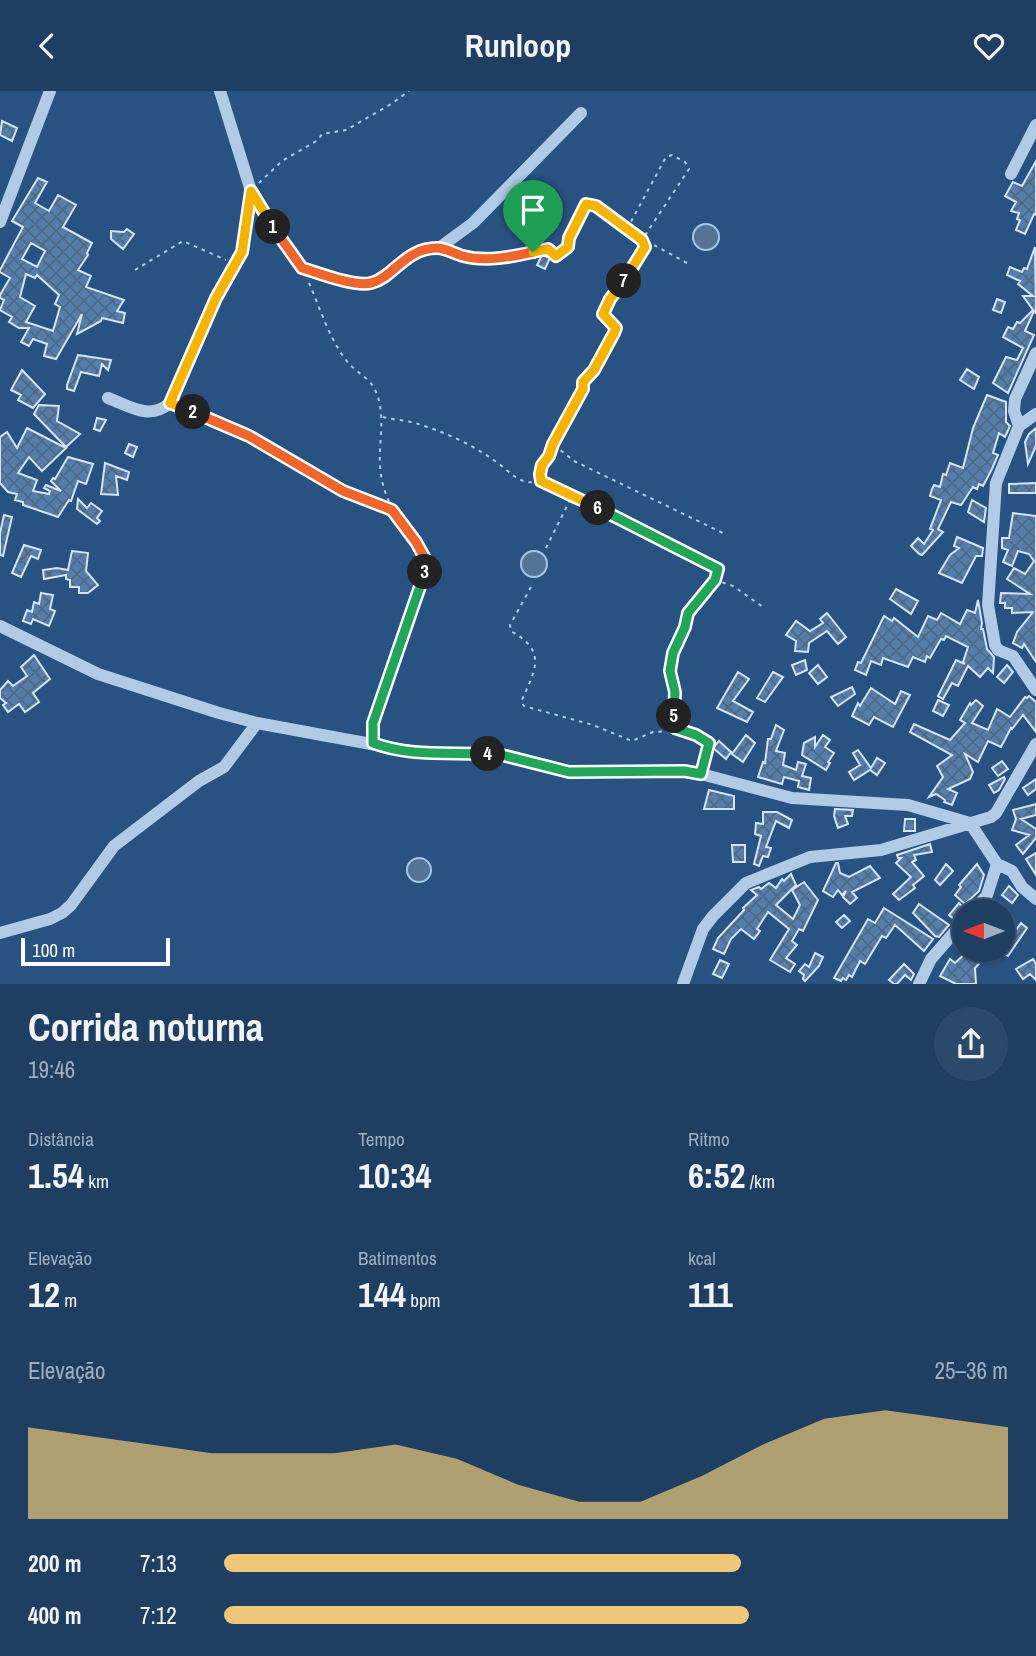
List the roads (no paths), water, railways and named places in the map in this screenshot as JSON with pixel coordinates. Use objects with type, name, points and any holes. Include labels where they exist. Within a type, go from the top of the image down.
[{"type":"street","points":[[0,222],[50,91]]},
{"type":"street","points":[[220,91],[251,191],[302,268],[368,283],[379,279],[412,254],[439,248],[473,223],[581,113]]},
{"type":"street","points":[[1011,174],[1036,125]]},
{"type":"street","points":[[108,398],[140,412],[151,413],[170,403],[216,298],[236,264],[246,240],[251,191]]},
{"type":"street","points":[[439,248],[465,257],[482,258],[533,252]]},
{"type":"street","points":[[1019,426],[1013,405],[1036,353]]},
{"type":"street","points":[[1036,414],[1019,426],[996,483],[988,605],[995,645],[998,650],[1013,656],[1036,690]]},
{"type":"street","points":[[0,627],[98,674],[257,723],[419,753],[502,755],[569,772],[684,771],[792,798],[908,805],[970,823],[997,864],[1012,871],[1022,887],[1036,899]]},
{"type":"street","points":[[0,933],[62,913],[71,905],[114,846],[199,781],[224,767],[257,723]]},
{"type":"street","points":[[683,984],[704,929],[713,916],[746,883],[810,857],[881,850],[987,819],[996,813],[1036,744]]},
{"type":"street","points":[[983,899],[997,864]]},
{"type":"street","points":[[919,984],[931,959],[952,935]]},
{"type":"water","points":[[706,224],[715,228],[719,237],[715,246],[706,250],[697,246],[693,237],[697,228]]},
{"type":"water","points":[[534,551],[543,555],[547,564],[543,573],[534,577],[525,573],[521,564],[525,555]]},
{"type":"water","points":[[419,858],[428,861],[431,870],[428,879],[419,882],[410,879],[407,870],[410,861]]}]
